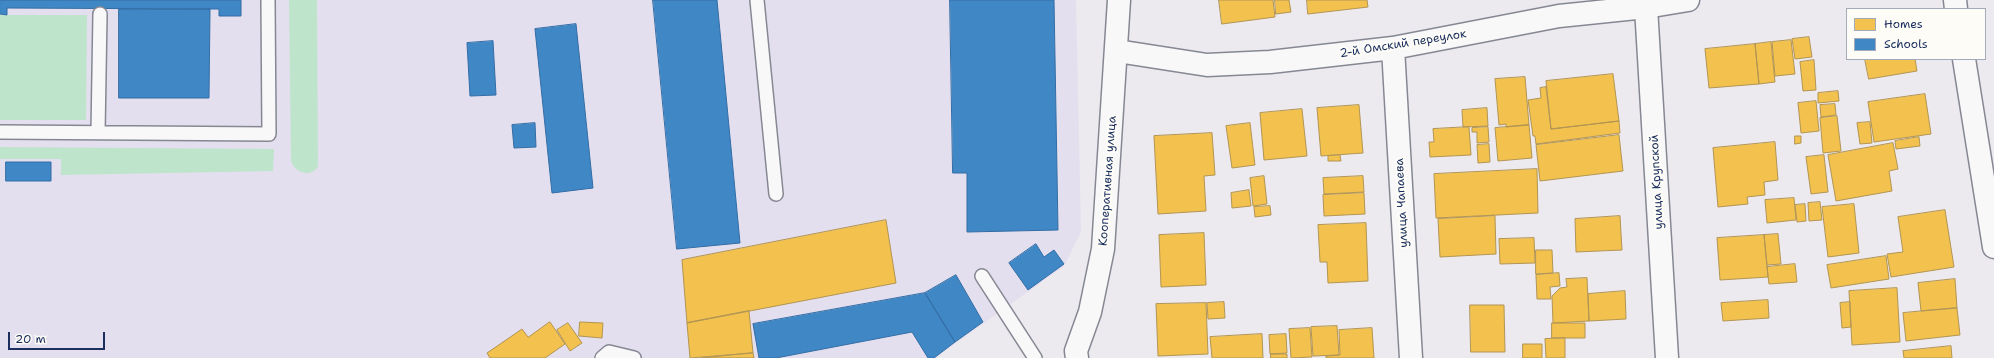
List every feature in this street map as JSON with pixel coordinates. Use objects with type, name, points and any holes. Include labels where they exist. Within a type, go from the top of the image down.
[{"type":"street","name":"Кооперативная улица","points":[[1071,356],[1090,312],[1103,249],[1117,51],[1119,0]]},
{"type":"street","name":"2-й Омский переулок","points":[[1117,51],[1207,65],[1270,62],[1393,48],[1558,8],[1646,7],[1688,0]]},
{"type":"street","name":"улица Крупской","points":[[1646,7],[1667,358]]},
{"type":"street","name":"улица Чапаева","points":[[1393,48],[1411,358]]},
{"type":"street","points":[[1964,60],[1994,247]]},
{"type":"lane","points":[[0,132],[269,134],[268,0]]},
{"type":"lane","points":[[757,0],[776,194]]},
{"type":"lane","points":[[98,132],[100,14]]},
{"type":"lane","points":[[982,276],[1035,358]]},
{"type":"lane","points":[[602,358],[609,352],[634,358]]},
{"type":"shaded area","points":[[0,0],[1076,0],[1081,232],[1064,266],[935,358],[0,358]]},
{"type":"green space","points":[[289,0],[317,0],[318,166],[315,170],[307,173],[299,171],[291,161]]},
{"type":"green space","points":[[0,15],[87,15],[86,120],[0,120]]},
{"type":"green space","points":[[0,147],[274,149],[273,171],[61,175],[61,159],[0,159]]},
{"type":"building: Homes","points":[[1219,0],[1273,0],[1275,17],[1222,24]]},
{"type":"building: Homes","points":[[1275,0],[1289,0],[1291,12],[1276,14]]},
{"type":"building: Homes","points":[[1307,0],[1367,0],[1368,7],[1308,14]]},
{"type":"building: Homes","points":[[1809,37],[1812,57],[1795,59],[1792,39]]},
{"type":"building: Homes","points":[[1791,40],[1795,74],[1775,76],[1772,42]]},
{"type":"building: Homes","points":[[1771,42],[1775,82],[1759,84],[1755,44]]},
{"type":"building: Homes","points":[[1755,44],[1759,84],[1709,88],[1705,49]]},
{"type":"building: Homes","points":[[1814,60],[1816,90],[1803,91],[1800,62]]},
{"type":"building: Homes","points":[[1865,60],[1915,60],[1917,71],[1869,79]]},
{"type":"building: Homes","points":[[1613,74],[1619,121],[1551,129],[1546,81]]},
{"type":"building: Homes","points":[[1525,77],[1529,125],[1506,127],[1506,124],[1499,125],[1495,79]]},
{"type":"building: Homes","points":[[1546,87],[1551,129],[1619,121],[1620,133],[1536,144],[1535,136],[1533,136],[1528,100],[1541,98],[1540,88]]},
{"type":"building: Homes","points":[[1838,91],[1839,101],[1818,103],[1818,93]]},
{"type":"building: Homes","points":[[1925,94],[1931,134],[1874,142],[1868,102]]},
{"type":"building: Homes","points":[[1816,101],[1819,131],[1801,133],[1798,103]]},
{"type":"building: Homes","points":[[1835,104],[1836,115],[1821,117],[1820,105]]},
{"type":"building: Homes","points":[[1359,105],[1363,153],[1321,156],[1317,108]]},
{"type":"building: Homes","points":[[1487,108],[1488,126],[1463,127],[1462,110]]},
{"type":"building: Homes","points":[[1302,109],[1307,156],[1264,160],[1260,113]]},
{"type":"building: Homes","points":[[1837,116],[1841,151],[1823,153],[1820,118]]},
{"type":"building: Homes","points":[[1870,122],[1872,143],[1860,144],[1857,123]]},
{"type":"building: Homes","points":[[1250,123],[1255,165],[1232,168],[1226,126]]},
{"type":"building: Homes","points":[[1529,125],[1532,158],[1498,161],[1495,128]]},
{"type":"building: Homes","points":[[1469,127],[1471,155],[1430,157],[1429,142],[1434,142],[1433,129]]},
{"type":"building: Homes","points":[[1488,127],[1489,142],[1477,143],[1477,132],[1472,132],[1472,128]]},
{"type":"building: Homes","points":[[1212,133],[1215,175],[1204,176],[1206,211],[1158,214],[1154,136]]},
{"type":"building: Homes","points":[[1619,135],[1623,171],[1540,181],[1536,145]]},
{"type":"building: Homes","points":[[1795,136],[1801,136],[1801,143],[1795,144]]},
{"type":"building: Homes","points":[[1919,137],[1920,146],[1896,149],[1895,141]]},
{"type":"building: Homes","points":[[1775,142],[1778,180],[1764,182],[1765,195],[1747,197],[1748,204],[1718,207],[1713,148]]},
{"type":"building: Homes","points":[[1893,143],[1898,169],[1889,171],[1892,191],[1836,201],[1828,155]]},
{"type":"building: Homes","points":[[1489,144],[1490,162],[1478,163],[1477,145]]},
{"type":"building: Homes","points":[[1340,155],[1341,161],[1328,161],[1328,156]]},
{"type":"building: Homes","points":[[1824,155],[1828,192],[1811,194],[1806,157]]},
{"type":"building: Homes","points":[[1537,169],[1538,213],[1436,218],[1434,174]]},
{"type":"building: Homes","points":[[1264,176],[1267,204],[1253,206],[1250,178]]},
{"type":"building: Homes","points":[[1363,176],[1364,192],[1324,194],[1323,178]]},
{"type":"building: Homes","points":[[1249,190],[1251,206],[1232,208],[1231,193]]},
{"type":"building: Homes","points":[[1364,193],[1365,214],[1324,216],[1323,195]]},
{"type":"building: Homes","points":[[1794,198],[1796,220],[1767,223],[1765,200]]},
{"type":"building: Homes","points":[[1820,202],[1822,220],[1809,221],[1808,203]]},
{"type":"building: Homes","points":[[1805,204],[1806,221],[1797,222],[1795,205]]},
{"type":"building: Homes","points":[[1854,204],[1859,253],[1828,257],[1822,207]]},
{"type":"building: Homes","points":[[1270,206],[1271,215],[1255,217],[1254,207]]},
{"type":"building: Homes","points":[[1945,210],[1954,267],[1891,277],[1887,254],[1903,252],[1898,217]]},
{"type":"building: Homes","points":[[1495,216],[1496,254],[1440,257],[1438,219]]},
{"type":"building: Homes","points":[[1620,216],[1622,250],[1576,252],[1575,219]]},
{"type":"building: Homes","points":[[886,220],[896,283],[687,323],[682,260]]},
{"type":"building: Homes","points":[[1366,223],[1368,281],[1328,283],[1327,262],[1320,262],[1318,225]]},
{"type":"building: Homes","points":[[1204,233],[1206,285],[1161,287],[1159,235]]},
{"type":"building: Homes","points":[[1778,234],[1781,264],[1767,265],[1764,235]]},
{"type":"building: Homes","points":[[1764,235],[1768,277],[1720,280],[1717,238]]},
{"type":"building: Homes","points":[[1534,238],[1535,263],[1500,264],[1499,239]]},
{"type":"building: Homes","points":[[1536,250],[1552,250],[1553,273],[1536,274]]},
{"type":"building: Homes","points":[[1886,256],[1889,279],[1831,288],[1827,265]]},
{"type":"building: Homes","points":[[1795,264],[1797,282],[1769,284],[1767,267]]},
{"type":"building: Homes","points":[[1559,273],[1560,286],[1550,287],[1551,299],[1537,299],[1536,275]]},
{"type":"building: Homes","points":[[1587,278],[1589,321],[1553,323],[1552,296],[1560,288],[1567,287],[1566,279]]},
{"type":"building: Homes","points":[[1955,279],[1957,308],[1921,311],[1918,283]]},
{"type":"building: Homes","points":[[1897,288],[1900,342],[1852,345],[1849,291]]},
{"type":"building: Homes","points":[[1625,291],[1626,319],[1589,321],[1588,294]]},
{"type":"building: Homes","points":[[1768,300],[1769,318],[1723,321],[1721,303]]},
{"type":"building: Homes","points":[[1224,302],[1225,318],[1208,319],[1207,303]]},
{"type":"building: Homes","points":[[1850,302],[1851,327],[1842,328],[1840,303]]},
{"type":"building: Homes","points":[[1206,303],[1208,354],[1158,356],[1156,304]]},
{"type":"building: Homes","points":[[1470,305],[1504,305],[1505,352],[1471,352]]},
{"type":"building: Homes","points":[[1957,308],[1960,335],[1906,341],[1903,313]]},
{"type":"building: Homes","points":[[749,311],[753,353],[690,358],[687,323]]},
{"type":"building: Homes","points":[[550,322],[565,344],[545,358],[490,358],[487,353],[522,329],[528,337]]},
{"type":"building: Homes","points":[[580,322],[603,323],[602,338],[579,336]]},
{"type":"building: Homes","points":[[568,323],[582,343],[570,351],[557,330]]},
{"type":"building: Homes","points":[[1552,323],[1585,323],[1585,338],[1552,338]]},
{"type":"building: Homes","points":[[1337,326],[1339,355],[1313,356],[1311,327]]},
{"type":"building: Homes","points":[[1310,328],[1312,357],[1291,358],[1289,329]]},
{"type":"building: Homes","points":[[1372,328],[1374,358],[1326,358],[1326,356],[1340,355],[1339,330]]},
{"type":"building: Homes","points":[[1262,334],[1263,358],[1212,358],[1210,337]]},
{"type":"building: Homes","points":[[1286,334],[1287,353],[1270,354],[1269,335]]},
{"type":"building: Homes","points":[[1565,338],[1565,358],[1546,358],[1545,339]]},
{"type":"building: Homes","points":[[1523,344],[1542,344],[1542,358],[1523,358]]},
{"type":"building: Homes","points":[[1951,346],[1952,358],[1904,358],[1903,351]]},
{"type":"building: Homes","points":[[753,353],[754,358],[701,358]]},
{"type":"building: Homes","points":[[1271,354],[1287,354],[1287,358],[1271,358]]},
{"type":"building: Schools","points":[[0,0],[241,0],[241,16],[219,16],[219,9],[7,8],[7,15],[0,14]]},
{"type":"building: Schools","points":[[653,0],[717,0],[740,243],[677,249]]},
{"type":"building: Schools","points":[[950,0],[1054,0],[1058,230],[967,232],[967,173],[953,173]]},
{"type":"building: Schools","points":[[119,9],[210,9],[209,98],[119,98]]},
{"type":"building: Schools","points":[[576,24],[593,188],[552,193],[535,29]]},
{"type":"building: Schools","points":[[493,41],[496,95],[470,96],[467,43]]},
{"type":"building: Schools","points":[[535,123],[536,147],[514,148],[512,125]]},
{"type":"building: Schools","points":[[6,162],[51,162],[51,181],[6,181]]},
{"type":"building: Schools","points":[[1036,244],[1044,257],[1054,250],[1064,264],[1028,290],[1009,263]]},
{"type":"building: Schools","points":[[956,275],[983,322],[955,342],[925,293]]},
{"type":"building: Schools","points":[[925,293],[955,342],[934,358],[928,358],[912,332],[776,358],[759,358],[753,324]]}]
